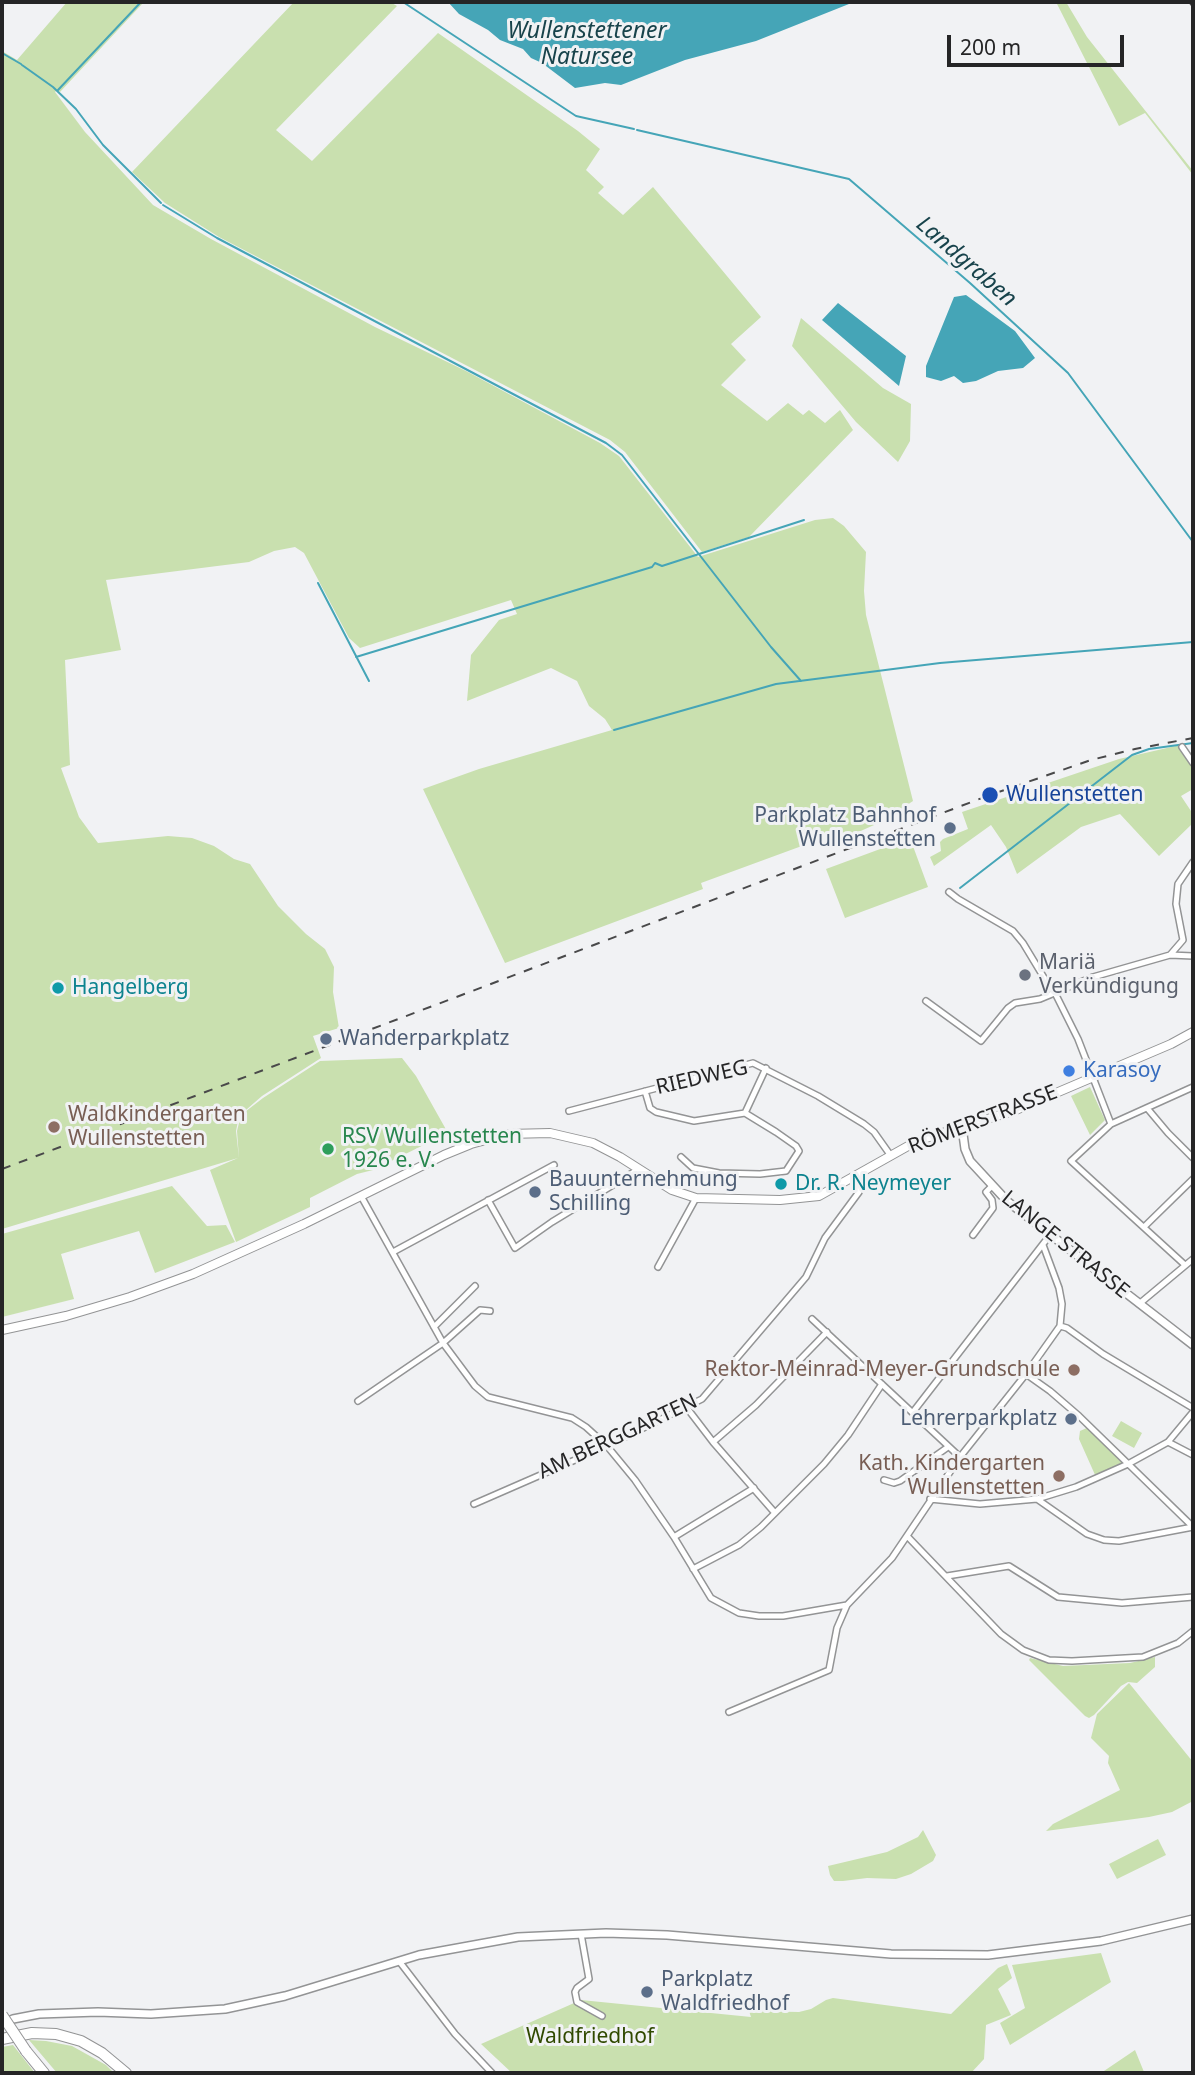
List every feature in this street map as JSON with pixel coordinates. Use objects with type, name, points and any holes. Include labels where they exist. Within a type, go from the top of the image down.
[{"type":"highway","points":[[2,2015],[44,2073]]},
{"type":"highway","points":[[2,2039],[32,2033],[56,2034],[81,2041],[102,2053],[126,2073]]},
{"type":"main road","name":"RÖMERSTRASSE","points":[[2,1330],[66,1316],[193,1274],[462,1148],[508,1134],[550,1133],[593,1143],[672,1190],[696,1198],[807,1199],[830,1191],[917,1141],[1016,1110],[1171,1044],[1193,1032]]},
{"type":"street","points":[[1182,747],[1193,763]]},
{"type":"street","points":[[1170,955],[1183,940],[1176,904],[1178,884],[1193,862]]},
{"type":"street","points":[[949,892],[1013,931],[1055,993],[1078,1039],[1111,1124]]},
{"type":"street","points":[[926,1001],[981,1041],[1015,1003],[1055,993],[1093,977],[1170,955],[1193,956]]},
{"type":"street","name":"RIEDWEG","points":[[569,1111],[753,1063],[864,1124],[874,1132],[891,1156]]},
{"type":"street","points":[[745,1113],[766,1068]]},
{"type":"street","points":[[1185,1265],[1071,1161],[1111,1124],[1193,1087]]},
{"type":"street","points":[[645,1090],[650,1108],[656,1112],[694,1121],[745,1113],[796,1146],[799,1151],[786,1171],[760,1174],[719,1173],[692,1168],[681,1157]]},
{"type":"street","points":[[1147,1108],[1193,1158]]},
{"type":"street","name":"LANGE STRASSE","points":[[962,1127],[968,1157],[1012,1206],[1193,1343]]},
{"type":"street","points":[[393,1252],[554,1165]]},
{"type":"street","points":[[488,1200],[515,1248],[639,1169]]},
{"type":"street","name":"AM BERGGARTEN","points":[[474,1504],[607,1446],[702,1399],[806,1277],[825,1238],[859,1192],[858,1176]]},
{"type":"street","points":[[1144,1227],[1193,1179]]},
{"type":"street","points":[[973,1235],[993,1208],[992,1200],[986,1192],[992,1186]]},
{"type":"street","points":[[361,1196],[443,1343],[475,1386],[488,1397],[572,1418],[607,1446],[635,1480],[711,1598],[738,1613],[759,1616],[783,1616],[847,1605]]},
{"type":"street","points":[[658,1267],[696,1198]]},
{"type":"street","points":[[913,1412],[1050,1236]]},
{"type":"street","points":[[729,1712],[829,1670],[837,1628],[847,1605],[879,1573],[960,1457],[1060,1326],[1062,1304],[1059,1288],[1043,1245]]},
{"type":"street","points":[[1139,1304],[1193,1259]]},
{"type":"street","points":[[434,1327],[475,1286]]},
{"type":"street","points":[[358,1401],[443,1343],[480,1310],[490,1311]]},
{"type":"street","points":[[812,1320],[960,1457]]},
{"type":"street","points":[[930,1499],[980,1504],[1037,1499],[1076,1487],[1128,1464],[1168,1442],[1193,1410],[1060,1326]]},
{"type":"street","points":[[713,1442],[756,1405],[827,1332]]},
{"type":"street","points":[[1026,1374],[1066,1405],[1193,1527]]},
{"type":"street","points":[[693,1569],[739,1545],[775,1513],[824,1464],[848,1435],[882,1384]]},
{"type":"street","points":[[687,1408],[775,1513]]},
{"type":"street","points":[[1168,1442],[1193,1455]]},
{"type":"street","points":[[884,1480],[894,1483],[900,1481],[948,1447]]},
{"type":"street","points":[[674,1537],[754,1488]]},
{"type":"street","points":[[1037,1499],[1087,1534],[1104,1540],[1119,1541],[1193,1527]]},
{"type":"street","points":[[907,1536],[1002,1634],[1023,1650],[1049,1660],[1120,1660],[1143,1657],[1178,1643],[1193,1631]]},
{"type":"street","points":[[947,1576],[1009,1566],[1058,1597],[1122,1603],[1193,1597]]},
{"type":"street","points":[[2,2024],[39,2014],[151,2014],[225,2009],[285,1996],[399,1961],[487,1941],[581,1934],[667,1935],[891,1954],[988,1955],[1101,1941],[1193,1919]]},
{"type":"street","points":[[581,1934],[589,1979],[577,1988],[577,2002],[602,2016]]},
{"type":"street","points":[[399,1961],[455,2034],[492,2073]]},
{"type":"green space","points":[[67,2],[144,2],[60,92],[55,92],[85,132],[153,205],[375,327],[466,371],[600,443],[619,456],[698,557],[815,520],[833,518],[844,526],[866,552],[866,615],[913,801],[883,821],[854,834],[832,842],[829,836],[701,883],[703,889],[505,963],[423,789],[479,769],[612,730],[605,719],[589,706],[577,681],[551,668],[467,701],[471,655],[499,620],[517,614],[511,600],[360,648],[349,638],[304,553],[295,547],[274,551],[249,562],[106,580],[121,650],[65,660],[70,765],[61,768],[79,817],[98,843],[168,836],[192,838],[250,864],[278,906],[325,949],[334,967],[333,992],[339,1028],[313,1036],[321,1058],[262,1096],[239,1116],[236,1131],[239,1158],[237,1131],[241,1115],[320,1061],[402,1058],[416,1076],[448,1133],[310,1198],[310,1207],[236,1242],[210,1170],[238,1158],[2,1229],[2,51],[17,60]]},
{"type":"green space","points":[[294,2],[390,2],[397,6],[276,130],[312,161],[438,33],[600,149],[586,170],[604,187],[598,193],[623,215],[653,187],[761,317],[731,344],[746,360],[721,385],[767,421],[788,403],[803,415],[809,410],[825,423],[840,410],[853,430],[749,537],[702,552],[625,452],[610,440],[219,237],[165,203],[132,172]]},
{"type":"green space","points":[[1056,2],[1066,2],[1087,37],[1193,171],[1193,175],[1145,113],[1119,126]]},
{"type":"green space","points":[[801,318],[883,388],[911,404],[910,441],[898,462],[856,422],[792,346]]},
{"type":"green space","points":[[1180,745],[1193,763],[1193,789],[1181,796],[1193,814],[1193,823],[1159,856],[1120,814],[1081,827],[1017,874],[1006,847],[991,825],[934,866],[930,857],[941,851],[940,842],[968,829],[962,812],[1119,759]]},
{"type":"green space","points":[[910,838],[928,887],[845,918],[826,869]]},
{"type":"green space","points":[[1090,1087],[1105,1120],[1090,1135],[1071,1096]]},
{"type":"green space","points":[[172,1186],[207,1226],[226,1225],[235,1242],[155,1273],[139,1231],[61,1254],[74,1299],[2,1317],[2,1234]]},
{"type":"green space","points":[[1121,1421],[1142,1433],[1134,1448],[1112,1436]]},
{"type":"green space","points":[[1089,1427],[1126,1464],[1096,1477],[1079,1439],[1080,1431]]},
{"type":"green space","points":[[1155,1657],[1155,1667],[1137,1683],[1128,1682],[1121,1686],[1089,1718],[1029,1660],[1030,1658],[1063,1666],[1130,1663]]},
{"type":"green space","points":[[1129,1683],[1193,1762],[1193,1801],[1172,1812],[1149,1817],[1046,1831],[1053,1824],[1120,1790],[1108,1763],[1109,1756],[1091,1738],[1097,1714]]},
{"type":"green space","points":[[923,1830],[936,1855],[933,1861],[911,1874],[896,1879],[843,1881],[834,1881],[830,1875],[828,1866],[887,1852],[918,1837]]},
{"type":"green space","points":[[1158,1839],[1166,1855],[1117,1879],[1109,1864]]},
{"type":"green space","points":[[1101,1953],[1111,1982],[1010,2045],[1000,2023],[1025,2008],[1012,1965]]},
{"type":"green space","name":"Waldfriedhof","points":[[1007,1964],[1012,1978],[998,1989],[1011,2015],[986,2025],[984,2059],[971,2073],[512,2073],[481,2044],[581,2000],[751,2017],[749,2011],[799,2012],[833,1998],[951,2014],[998,1968]]},
{"type":"green space","points":[[29,2040],[72,2046],[106,2065],[114,2073],[57,2073]]},
{"type":"green space","points":[[13,2045],[35,2073],[2,2073],[2,2047]]},
{"type":"green space","points":[[1135,2050],[1144,2072],[1101,2073]]},
{"type":"water","name":"Wullenstettener Natursee","points":[[448,2],[854,2],[756,41],[685,60],[621,85],[605,83],[575,88],[531,58],[523,49],[500,40],[459,14]]},
{"type":"water","points":[[966,295],[1015,331],[1035,358],[1023,368],[998,371],[976,381],[963,383],[954,376],[941,381],[926,377],[926,366],[954,297]]},
{"type":"water","points":[[838,303],[906,356],[899,386],[822,320]]},
{"type":"waterway","points":[[58,90],[141,2]]},
{"type":"waterway","name":"Landgraben","points":[[403,2],[576,116],[634,129]]},
{"type":"waterway","points":[[2,53],[21,64]]},
{"type":"waterway","points":[[22,65],[53,87],[76,109],[103,145],[161,203]]},
{"type":"waterway","name":"Landgraben","points":[[637,130],[849,179],[970,283],[1068,373],[1193,542]]},
{"type":"waterway","points":[[163,205],[217,238],[606,443],[622,455],[771,647],[801,681]]},
{"type":"waterway","points":[[356,657],[652,567],[655,563],[662,566],[804,520]]},
{"type":"waterway","points":[[318,583],[369,681]]},
{"type":"waterway","points":[[614,730],[776,684],[940,663],[1193,642]]},
{"type":"waterway","points":[[960,888],[1132,755],[1149,749],[1193,743]]},
{"type":"railway","points":[[1189,2],[1193,7]]},
{"type":"railway","points":[[2,1169],[990,795],[1091,760],[1193,738]]},
{"type":"place","name":"Wullenstetten","points":[[990,795]]},
{"type":"place","name":"Parkplatz Bahnhof Wullenstetten","points":[[950,828]]},
{"type":"place","name":"Mariä Verkündigung","points":[[1025,975]]},
{"type":"place","name":"Hangelberg","points":[[58,988]]},
{"type":"place","name":"Wanderparkplatz","points":[[326,1039]]},
{"type":"place","name":"Karasoy","points":[[1069,1071]]},
{"type":"place","name":"Waldkindergarten Wullenstetten","points":[[54,1127]]},
{"type":"place","name":"RSV Wullenstetten 1926 e. V.","points":[[328,1149]]},
{"type":"place","name":"Dr. R. Neymeyer","points":[[781,1184]]},
{"type":"place","name":"Bauunternehmung Schilling","points":[[535,1192]]},
{"type":"place","name":"Rektor-Meinrad-Meyer-Grundschule","points":[[1074,1370]]},
{"type":"place","name":"Lehrerparkplatz","points":[[1071,1419]]},
{"type":"place","name":"Kath. Kindergarten Wullenstetten","points":[[1059,1476]]},
{"type":"place","name":"Parkplatz Waldfriedhof","points":[[647,1992]]}]
